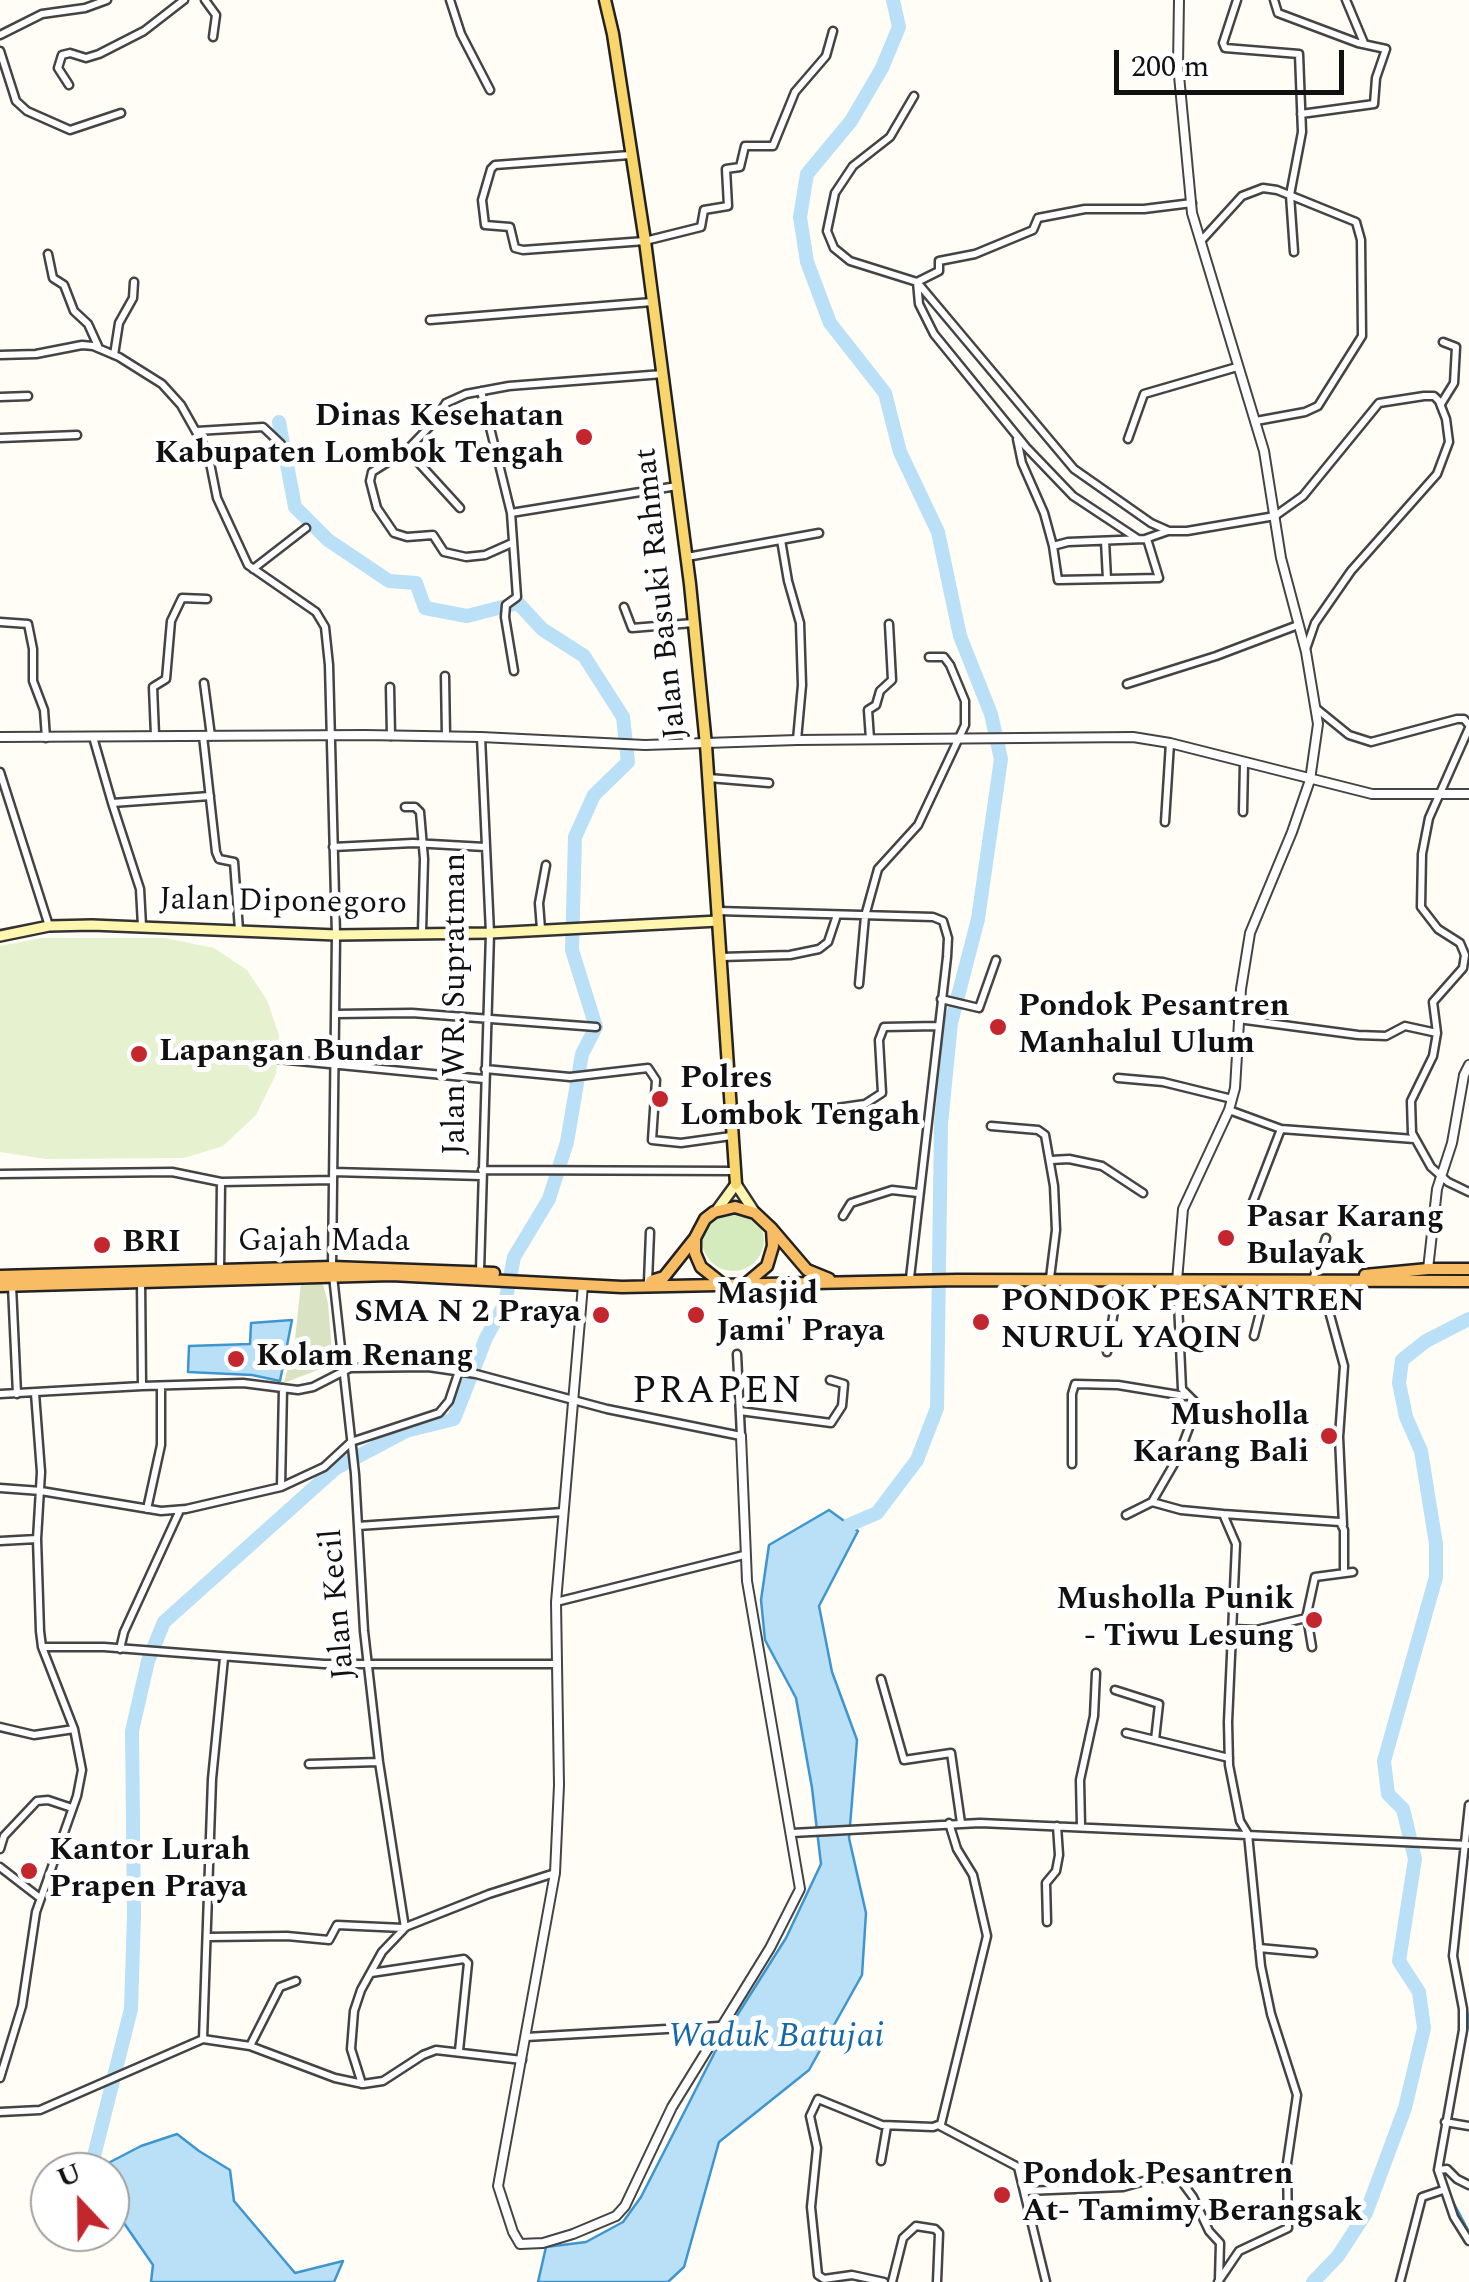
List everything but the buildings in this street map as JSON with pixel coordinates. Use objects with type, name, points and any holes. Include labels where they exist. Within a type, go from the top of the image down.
[{"type":"highway","points":[[517,1278],[648,1282],[664,1276],[714,1212],[734,1207],[755,1213],[816,1277],[927,1280]]},
{"type":"highway","points":[[744,1284],[767,1266],[773,1246],[772,1229]]},
{"type":"highway","points":[[695,1238],[701,1268],[726,1284]]},
{"type":"highway","points":[[957,1278],[1268,1282],[1469,1269]]},
{"type":"highway","name":"Gajah Mada","points":[[0,1276],[141,1278],[220,1270],[494,1276]]},
{"type":"highway","name":"Gajah Mada","points":[[6,1286],[333,1272],[480,1271],[494,1276]]},
{"type":"highway","points":[[494,1276],[583,1284],[957,1278],[1466,1282]]},
{"type":"main road","name":"Jalan Basuki Rahmat","points":[[604,0],[645,240],[687,557],[706,745],[736,1184]]},
{"type":"main road","name":"Jalan Diponegoro","points":[[0,936],[49,926],[336,935],[490,933],[718,916]]},
{"type":"main road","points":[[714,1212],[736,1184],[755,1213]]},
{"type":"street","points":[[0,35],[42,14],[85,8],[107,0]]},
{"type":"street","points":[[69,85],[58,68],[62,54],[86,58],[98,54],[149,28],[184,0]]},
{"type":"street","points":[[205,0],[216,15],[213,37]]},
{"type":"street","points":[[450,0],[461,34],[490,90]]},
{"type":"street","points":[[1126,1515],[1152,1502],[1188,1432],[1196,1406],[1182,1390],[1177,1278],[1182,1209],[1230,1110],[1250,933],[1292,832],[1310,780],[1317,742],[1317,709],[1306,650],[1281,558],[1256,421],[1192,204],[1178,65],[1179,0]]},
{"type":"street","points":[[1237,0],[1223,46],[1229,50],[1298,52],[1302,132],[1290,196],[1294,252]]},
{"type":"street","points":[[1274,0],[1278,13],[1386,49],[1376,78],[1374,104],[1301,114]]},
{"type":"street","points":[[1346,0],[1364,44]]},
{"type":"street","points":[[632,155],[495,165],[482,200],[486,226],[510,226],[513,244],[523,250],[645,240],[701,227],[704,210],[727,206],[726,168],[740,167],[746,146],[773,146],[795,92],[826,56],[833,31]]},
{"type":"street","points":[[0,50],[16,101],[26,111],[70,130],[122,113]]},
{"type":"street","points":[[914,96],[890,137],[842,180],[830,208],[827,231],[834,248],[850,260],[917,282],[1074,469],[1151,524],[1169,531]]},
{"type":"street","points":[[1200,241],[1251,191],[1262,188],[1356,222],[1361,240],[1362,336],[1318,406],[1256,421]]},
{"type":"street","points":[[917,282],[940,272],[940,262],[975,254],[1033,230],[1038,218],[1084,208],[1144,209],[1192,204]]},
{"type":"street","points":[[48,254],[53,278],[64,285],[74,310],[88,324],[98,348]]},
{"type":"street","points":[[114,355],[119,323],[133,298],[134,282]]},
{"type":"street","points":[[917,282],[918,304],[934,334],[1016,434],[1073,496],[1142,539],[1159,577],[1059,580],[1044,513],[1022,462],[1016,434]]},
{"type":"street","points":[[430,320],[653,302]]},
{"type":"street","points":[[1441,404],[1454,383],[1456,347],[1443,342]]},
{"type":"street","points":[[0,355],[36,354],[82,345],[114,355],[162,384],[181,405],[212,463],[226,519],[253,570],[306,528]]},
{"type":"street","points":[[1128,439],[1144,394],[1237,367]]},
{"type":"street","points":[[512,543],[485,555],[466,558],[444,552],[434,536],[408,537],[392,531],[376,508],[370,477],[377,468],[408,450],[446,404],[481,390],[664,374]]},
{"type":"street","points":[[481,390],[511,514],[517,597],[506,606],[504,617],[514,671]]},
{"type":"street","points":[[0,397],[28,396]]},
{"type":"street","points":[[1053,546],[1142,539],[1169,531],[1213,529],[1275,516],[1303,496],[1379,402],[1434,396],[1441,404],[1449,439],[1436,474],[1351,571],[1315,623],[1306,650]]},
{"type":"street","points":[[196,431],[263,427],[281,444]]},
{"type":"street","points":[[0,438],[78,435]]},
{"type":"street","points":[[408,450],[460,508]]},
{"type":"street","points":[[511,514],[678,485]]},
{"type":"street","points":[[687,557],[819,534]]},
{"type":"street","points":[[780,540],[800,624],[802,685],[797,740]]},
{"type":"street","points":[[1105,541],[1107,579]]},
{"type":"street","name":"Jalan Kecil","points":[[253,570],[287,590],[324,621],[329,665],[336,935],[333,1272],[355,1474],[368,1665],[404,1928]]},
{"type":"street","points":[[155,734],[153,686],[166,679],[170,621],[182,598],[208,599]]},
{"type":"street","points":[[624,608],[632,628],[694,623]]},
{"type":"street","points":[[0,622],[28,624],[33,678],[44,710],[46,738]]},
{"type":"street","points":[[870,739],[868,710],[876,705],[880,691],[892,680],[889,624]]},
{"type":"street","points":[[1127,684],[1200,662],[1298,625]]},
{"type":"street","points":[[858,984],[865,916],[878,869],[918,825],[961,738],[967,714],[963,694],[946,658],[929,657]]},
{"type":"street","points":[[445,676],[446,736]]},
{"type":"street","points":[[204,682],[217,857],[233,860],[235,865],[239,930]]},
{"type":"street","points":[[390,687],[391,736]]},
{"type":"street","points":[[1317,709],[1349,735],[1371,742],[1456,719],[1466,720],[1469,726],[1437,796],[1424,836],[1421,906],[1438,929],[1460,943],[1466,960],[1433,1002],[1438,1033],[1433,1056],[1411,1101],[1410,1119],[1426,1162],[1469,1192]]},
{"type":"street","points":[[0,737],[446,736],[645,746],[797,740],[1133,737],[1372,794],[1469,794]]},
{"type":"street","points":[[93,737],[140,889],[142,926]]},
{"type":"street","name":"Jalan WR. Supratman","points":[[480,1271],[490,933],[481,737]]},
{"type":"street","points":[[1165,822],[1170,743]]},
{"type":"street","points":[[1243,812],[1244,762]]},
{"type":"street","points":[[0,772],[49,926]]},
{"type":"street","points":[[708,778],[769,783]]},
{"type":"street","points":[[112,802],[210,796]]},
{"type":"street","points":[[405,807],[420,811],[422,932]]},
{"type":"street","points":[[333,847],[423,843],[485,847]]},
{"type":"street","points":[[540,929],[539,903],[546,865]]},
{"type":"street","points":[[720,957],[819,950],[828,942],[837,915]]},
{"type":"street","points":[[718,916],[933,917],[943,922],[948,938],[910,1278]]},
{"type":"street","points":[[941,999],[974,1009],[981,1004],[996,960]]},
{"type":"street","points":[[336,1014],[412,1013],[596,1027]]},
{"type":"street","points":[[1238,1019],[1358,1035],[1386,1036],[1406,1026],[1438,1033]]},
{"type":"street","points":[[837,1108],[865,1104],[882,1093],[879,1040],[884,1027],[938,1026]]},
{"type":"street","points":[[278,1059],[484,1080]]},
{"type":"street","points":[[1428,1269],[1435,1198],[1469,1066]]},
{"type":"street","points":[[485,1069],[570,1077],[638,1068],[652,1070],[656,1080],[654,1141],[681,1143],[732,1136]]},
{"type":"street","points":[[1118,1078],[1163,1082],[1232,1099]]},
{"type":"street","points":[[1230,1110],[1281,1128],[1414,1138]]},
{"type":"street","points":[[991,1126],[1044,1132],[1051,1160],[1056,1230],[1050,1278]]},
{"type":"street","points":[[1252,1204],[1281,1128]]},
{"type":"street","points":[[1051,1160],[1102,1166],[1142,1193]]},
{"type":"street","points":[[0,1174],[172,1172],[221,1182],[333,1176],[735,1171]]},
{"type":"street","points":[[220,1270],[221,1182]]},
{"type":"street","points":[[843,1216],[851,1203],[892,1190],[918,1193]]},
{"type":"street","points":[[648,1282],[650,1232]]},
{"type":"street","points":[[1312,1647],[1307,1617],[1315,1576],[1348,1571],[1340,1437],[1344,1366],[1316,1280],[1326,1238]]},
{"type":"street","points":[[141,1278],[142,1386]]},
{"type":"street","points":[[1107,1352],[1120,1280]]},
{"type":"street","points":[[1254,1336],[1268,1282]]},
{"type":"street","points":[[583,1284],[556,1602],[559,1785],[555,1873],[498,2190],[518,2242],[532,2244],[573,2234],[622,2210],[632,2197],[672,2107],[770,1948],[798,1895],[800,1878],[744,1555],[746,1498],[737,1354]]},
{"type":"street","points":[[6,1286],[17,1394]]},
{"type":"street","points":[[0,1394],[243,1384],[304,1390],[343,1371],[381,1366],[476,1374],[571,1400],[741,1436]]},
{"type":"street","points":[[0,1488],[147,1509],[180,1510],[281,1487],[324,1467],[351,1446],[439,1413],[462,1372]]},
{"type":"street","points":[[740,1411],[831,1423],[842,1406],[844,1384],[830,1380]]},
{"type":"street","points":[[1072,1464],[1072,1394],[1076,1384],[1118,1385],[1186,1396]]},
{"type":"street","points":[[147,1509],[161,1445],[162,1386]]},
{"type":"street","points":[[281,1487],[283,1388]]},
{"type":"street","points":[[0,2078],[22,2006],[31,1931],[82,1770],[74,1729],[42,1647],[37,1539],[41,1491],[35,1393]]},
{"type":"street","points":[[1152,1502],[1181,1510],[1343,1525]]},
{"type":"street","points":[[120,1649],[180,1510]]},
{"type":"street","points":[[358,1526],[563,1512]]},
{"type":"street","points":[[1218,2282],[1239,2251],[1289,2225],[1286,2163],[1297,2095],[1271,2014],[1259,1948],[1248,1834],[1236,1806],[1229,1758],[1237,1549],[1223,1514]]},
{"type":"street","points":[[0,1542],[37,1539]]},
{"type":"street","points":[[556,1602],[744,1555]]},
{"type":"street","points":[[1234,1629],[1256,1630],[1307,1617]]},
{"type":"street","points":[[42,1647],[368,1665],[557,1664]]},
{"type":"street","points":[[204,2039],[212,1779],[224,1658]]},
{"type":"street","points":[[1081,1826],[1080,1780],[1094,1716],[1096,1673]]},
{"type":"street","points":[[880,1679],[904,1759],[952,1753],[961,1823]]},
{"type":"street","points":[[1115,1690],[1159,1704],[1155,1740]]},
{"type":"street","points":[[0,1727],[34,1735],[74,1729]]},
{"type":"street","points":[[1126,1733],[1229,1758]]},
{"type":"street","points":[[309,1764],[379,1762]]},
{"type":"street","points":[[0,1849],[2,1835],[37,1801],[48,1800],[72,1808]]},
{"type":"street","points":[[1469,1805],[1454,1944],[1464,1990],[1463,2030],[1442,2170],[1443,2190],[1469,2241]]},
{"type":"street","points":[[940,2126],[987,1936],[973,1875],[957,1850],[949,1823]]},
{"type":"street","points":[[792,1833],[961,1823],[1467,1845]]},
{"type":"street","points":[[1046,1922],[1046,1883],[1056,1871],[1059,1855],[1057,1826]]},
{"type":"street","points":[[0,1867],[40,1898]]},
{"type":"street","points":[[208,1937],[328,1940],[338,1925],[404,1928],[555,1873]]},
{"type":"street","points":[[362,2084],[351,2050],[354,2011],[386,1947],[404,1928]]},
{"type":"street","points":[[1259,1948],[1313,1953]]},
{"type":"street","points":[[371,1974],[464,1959],[468,1963],[459,2051]]},
{"type":"street","points":[[250,2046],[280,1987],[296,1981]]},
{"type":"street","points":[[526,2037],[719,2026]]},
{"type":"street","points":[[0,2112],[40,2110],[204,2039],[250,2046],[362,2084],[383,2081],[432,2050],[522,2060]]},
{"type":"street","points":[[884,2282],[852,2276],[824,2279],[818,2275],[811,2215],[817,2148],[810,2116],[817,2100],[887,2126],[940,2126],[1018,2167],[1046,2282]]},
{"type":"street","points":[[1448,2122],[1469,2126]]},
{"type":"street","points":[[881,2161],[887,2126]]},
{"type":"street","points":[[1442,2170],[1469,2185]]},
{"type":"street","points":[[1026,2191],[1123,2187],[1154,2178],[1178,2178],[1220,2243],[1218,2282]]},
{"type":"street","points":[[1400,2282],[1422,2197],[1443,2190]]},
{"type":"street","points":[[892,2282],[903,2238],[916,2226],[939,2234],[937,2282]]},
{"type":"green space","name":"Lapangan Bundar","points":[[41,938],[165,938],[214,948],[247,970],[267,1000],[279,1035],[276,1074],[256,1115],[223,1146],[184,1158],[46,1159],[0,1152],[0,946]]},
{"type":"green space","points":[[733,1209],[755,1218],[764,1240],[755,1262],[733,1271],[711,1262],[702,1240],[711,1218]]},
{"type":"green space","points":[[301,1283],[323,1284],[332,1354],[328,1366],[284,1383],[295,1339]]},
{"type":"water","name":"Kolam Renang","points":[[292,1320],[280,1381],[252,1375],[188,1372],[189,1346],[250,1344],[251,1323]]},
{"type":"water","name":"Waduk Batujai","points":[[829,1510],[858,1531],[819,1606],[832,1672],[857,1740],[849,1838],[866,1913],[862,1975],[809,2070],[719,2142],[684,2267],[668,2282],[538,2282],[546,2247],[586,2242],[623,2222],[641,2197],[719,2044],[786,1938],[821,1864],[796,1698],[765,1640],[761,1600],[769,1545]]},
{"type":"water","points":[[177,2134],[230,2170],[234,2201],[295,2273],[343,2261],[334,2282],[151,2282],[153,2265],[130,2232],[129,2152]]},
{"type":"waterway","points":[[849,1525],[877,1513],[917,1460],[937,1408],[941,1124],[951,1023],[978,919],[1001,759],[991,714],[960,636],[938,532],[900,452],[885,393],[830,323],[807,262],[800,217],[807,174],[851,121],[882,68],[899,27],[893,0]]},
{"type":"waterway","points":[[95,2152],[131,2009],[132,1731],[148,1661],[164,1622],[336,1468],[406,1431],[454,1419],[486,1338],[505,1303],[514,1257],[549,1199],[567,1142],[582,1054],[596,1027],[572,950],[575,837],[594,795],[628,762],[623,717],[584,656],[542,629],[518,603],[467,616],[425,608],[416,583],[389,581],[328,540],[295,507],[279,422]]},
{"type":"waterway","points":[[1313,2282],[1338,2256],[1366,2213],[1405,2108],[1424,2028],[1419,1992],[1399,1961],[1415,1859],[1403,1809],[1388,1794],[1384,1761],[1436,1577],[1436,1544],[1421,1451],[1406,1417],[1399,1383],[1402,1360],[1426,1341],[1469,1319]]},
{"type":"waterway","points":[[1464,1885],[1465,1868]]},
{"type":"waterway","points":[[1464,1996],[1469,2021]]},
{"type":"waterway","points":[[1462,2054],[1469,2022]]},
{"type":"waterway","points":[[1451,2198],[1469,2232]]},
{"type":"place","name":"Dinas Kesehatan Kabupaten Lombok Tengah","points":[[584,437]]},
{"type":"place","name":"Pondok Pesantren Manhalul Ulum","points":[[998,1027]]},
{"type":"place","name":"Lapangan Bundar","points":[[139,1054]]},
{"type":"place","name":"Polres Lombok Tengah","points":[[660,1099]]},
{"type":"place","name":"Pasar Karang Bulayak","points":[[1226,1238]]},
{"type":"place","name":"BRI","points":[[102,1245]]},
{"type":"place","name":"SMA N 2 Praya","points":[[601,1315]]},
{"type":"place","name":"Masjid Jami' Praya","points":[[696,1315]]},
{"type":"place","name":"PONDOK PESANTREN NURUL YAQIN","points":[[981,1322]]},
{"type":"place","name":"Kolam Renang","points":[[236,1359]]},
{"type":"place","name":"Musholla Karang Bali","points":[[1329,1436]]},
{"type":"place","name":"Musholla Punik - Tiwu Lesung","points":[[1314,1620]]},
{"type":"place","name":"Kantor Lurah Prapen Praya","points":[[29,1871]]},
{"type":"place","name":"Pondok Pesantren At- Tamimy Berangsak","points":[[1002,2195]]},
{"type":"district","name":"PRAPEN","points":[[718,1395]]}]
